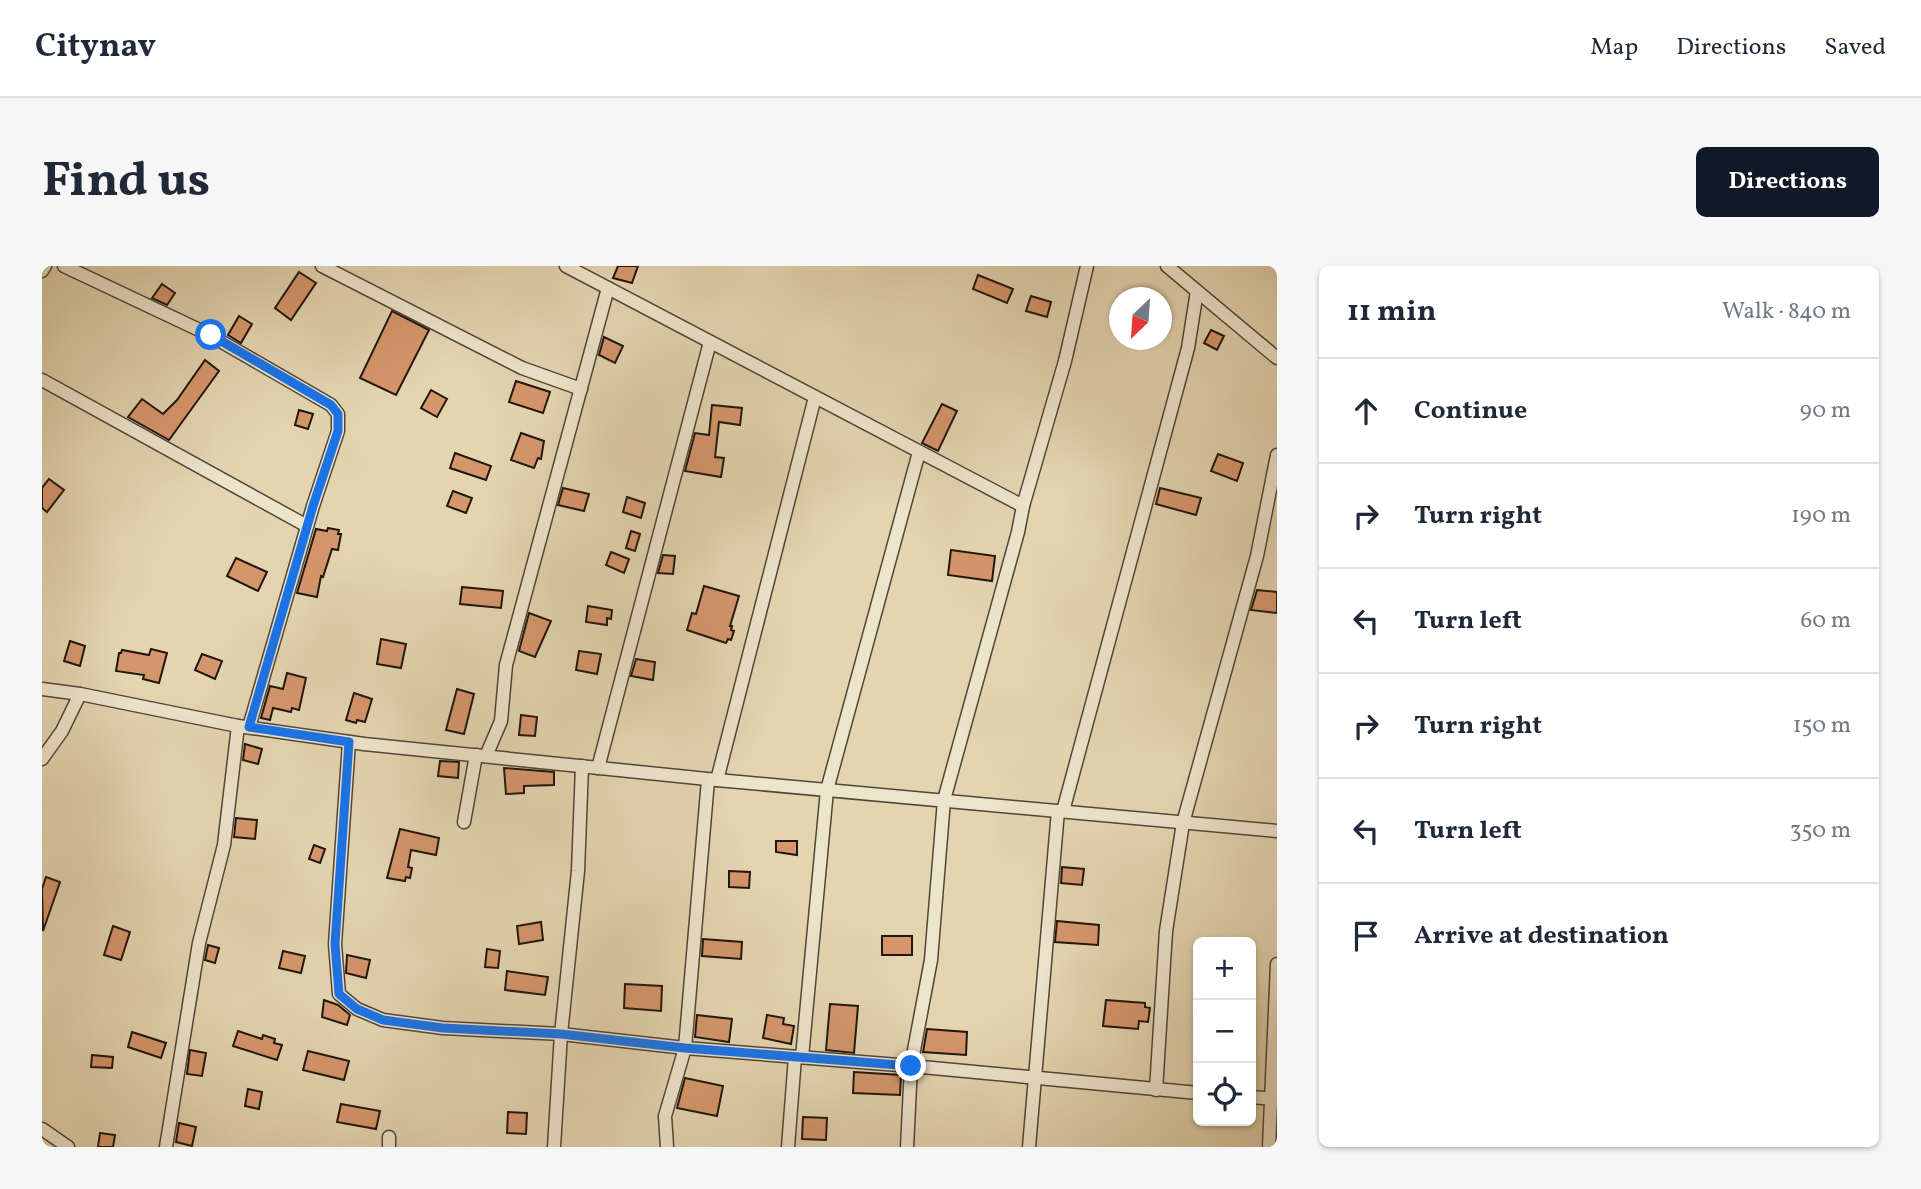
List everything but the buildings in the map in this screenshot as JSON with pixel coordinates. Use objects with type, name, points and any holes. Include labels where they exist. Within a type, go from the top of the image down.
[{"type":"street","points":[[42,271],[45,266]]},
{"type":"street","points":[[64,266],[211,335],[331,405],[338,414],[338,431],[243,727],[224,845],[199,943],[166,1147]]},
{"type":"street","points":[[322,266],[522,368],[581,389]]},
{"type":"street","points":[[566,266],[1023,506]]},
{"type":"street","points":[[907,1147],[911,1066],[931,960],[944,800],[1065,361],[1087,266]]},
{"type":"street","points":[[1167,266],[1277,358]]},
{"type":"street","points":[[464,822],[481,756],[501,721],[506,665],[607,288]]},
{"type":"street","points":[[1029,1147],[1061,811],[1188,348],[1197,291]]},
{"type":"street","points":[[598,768],[710,342]]},
{"type":"street","points":[[42,380],[307,526]]},
{"type":"street","points":[[667,1147],[665,1116],[685,1048],[712,780],[815,397]]},
{"type":"street","points":[[788,1147],[827,790],[919,452]]},
{"type":"street","points":[[1156,1090],[1166,931],[1184,823],[1257,556],[1277,455]]},
{"type":"street","points":[[42,689],[80,694],[243,727],[349,742],[712,780],[1277,831]]},
{"type":"street","points":[[42,759],[62,730],[80,694]]},
{"type":"street","points":[[349,742],[335,944],[339,994],[357,1009],[383,1020],[443,1028],[561,1034],[685,1048],[1193,1093]]},
{"type":"street","points":[[554,1147],[561,1034],[578,871],[582,766]]},
{"type":"street","points":[[1269,1147],[1274,1099],[1277,964]]},
{"type":"street","points":[[1256,1097],[1274,1099]]},
{"type":"street","points":[[42,1129],[68,1147]]},
{"type":"route","points":[[211,335],[331,405],[338,414],[338,431],[313,506],[249,727],[349,742],[335,944],[339,994],[357,1009],[383,1020],[443,1028],[561,1034],[685,1048],[911,1066]]}]
